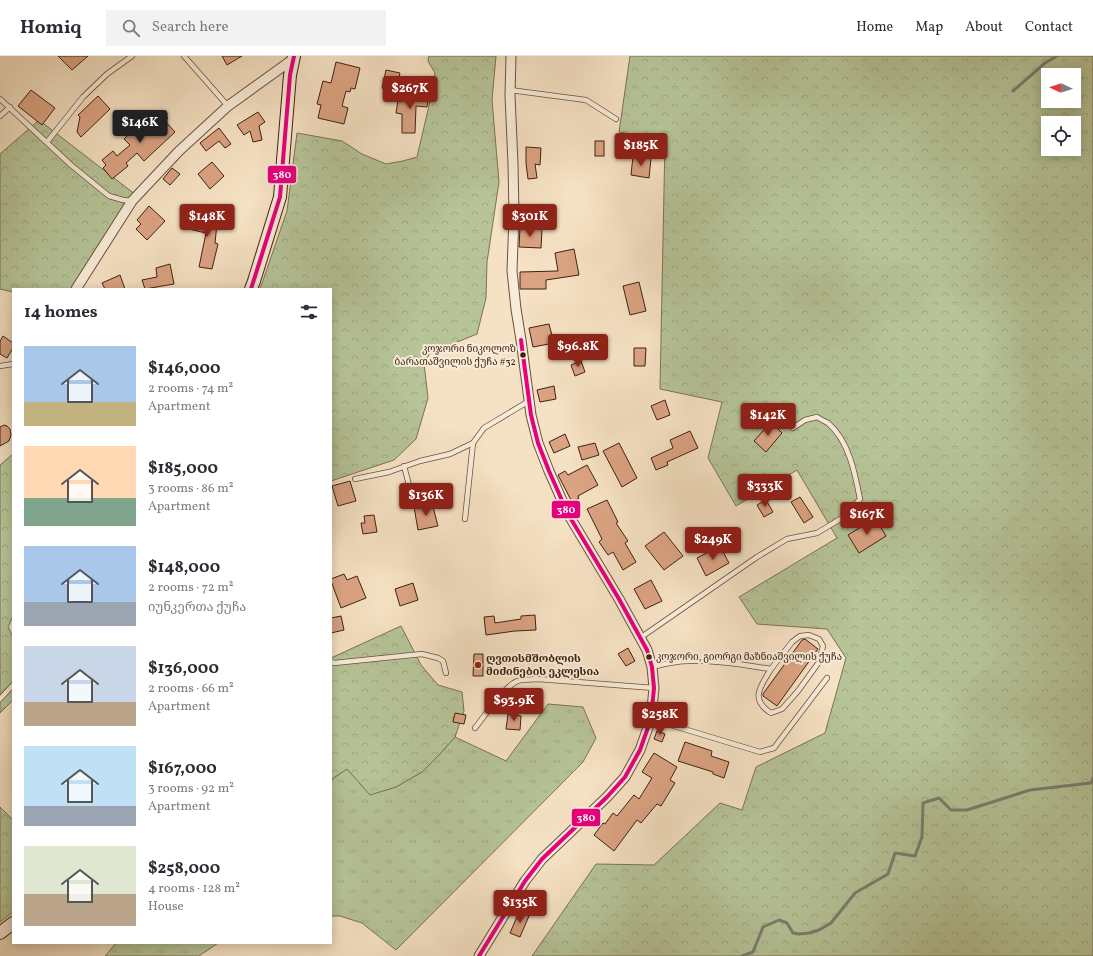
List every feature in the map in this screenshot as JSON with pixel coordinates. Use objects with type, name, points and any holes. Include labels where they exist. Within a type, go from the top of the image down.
[{"type":"main road","points":[[251,288],[280,197],[290,75],[293,58]]},
{"type":"main road","points":[[0,933],[12,924]]},
{"type":"street","points":[[478,956],[525,881],[542,859],[607,797],[625,777],[640,750],[651,719],[654,688],[652,667],[647,650],[619,598],[568,514],[549,472],[538,442],[528,402],[512,271],[514,201],[510,90],[511,56]]},
{"type":"street","points":[[77,288],[132,201],[179,151],[228,106],[293,58]]},
{"type":"lane","points":[[47,142],[83,96],[107,74],[132,56]]},
{"type":"lane","points":[[184,56],[228,106]]},
{"type":"lane","points":[[510,90],[586,100],[616,119]]},
{"type":"lane","points":[[0,99],[71,165],[109,196],[132,201]]},
{"type":"lane","points":[[0,116],[10,107]]},
{"type":"lane","points":[[0,366],[12,364]]},
{"type":"lane","points":[[355,479],[389,472],[420,461],[450,454],[473,443],[484,428],[528,402]]},
{"type":"lane","points":[[640,638],[787,539],[817,533],[847,515],[860,499],[855,470],[841,438],[827,423],[817,417],[806,420],[793,428]]},
{"type":"lane","points":[[465,519],[473,443]]},
{"type":"lane","points":[[404,466],[413,500]]},
{"type":"lane","points":[[809,635],[819,640],[823,646],[819,662],[798,691],[782,709],[771,713],[763,708],[758,699],[760,688],[771,669],[792,642],[800,636],[809,635]]},
{"type":"lane","points":[[332,662],[422,654],[438,658],[443,661],[446,673]]},
{"type":"lane","points":[[652,667],[689,661],[726,663],[771,669]]},
{"type":"lane","points":[[651,719],[760,752],[774,748],[827,678]]},
{"type":"lane","points":[[476,728],[492,706],[511,685],[518,681],[538,679],[654,688]]},
{"type":"lane","points":[[0,699],[12,686]]},
{"type":"green space","points":[[429,56],[496,56],[492,100],[499,182],[487,262],[486,298],[477,334],[430,353],[424,363],[428,398],[416,439],[394,460],[332,481],[332,288],[260,288],[287,211],[297,133],[342,141],[362,154],[386,164],[417,157],[435,73],[428,61]]},
{"type":"green space","points":[[630,56],[1093,56],[1093,956],[532,956],[596,864],[654,865],[720,803],[742,810],[756,767],[825,733],[846,658],[827,629],[757,624],[739,597],[837,538],[797,470],[736,506],[708,458],[722,402],[660,389],[665,141],[619,132]]},
{"type":"green space","points":[[39,120],[136,195],[75,288],[12,288],[12,292],[0,289],[0,154]]},
{"type":"green space","points":[[12,455],[12,618],[8,627],[12,635],[12,701],[0,713],[0,465]]},
{"type":"green space","points":[[401,626],[421,665],[438,685],[462,692],[464,711],[455,737],[422,772],[396,787],[370,795],[347,769],[332,779],[332,658]]},
{"type":"green space","points":[[548,704],[583,707],[596,738],[583,762],[396,950],[362,923],[340,916],[332,916],[332,779],[347,769],[370,794],[396,787],[422,772],[455,737],[506,761]]},
{"type":"green space","points":[[0,807],[12,819],[12,913],[0,922]]},
{"type":"green space","points":[[115,944],[217,944],[199,956],[105,956]]},
{"type":"building","points":[[58,56],[88,56],[72,70]]},
{"type":"building","points":[[222,56],[242,56],[227,65]]},
{"type":"building","points":[[336,62],[360,68],[355,89],[351,88],[350,92],[346,91],[342,106],[348,108],[344,124],[318,118],[321,105],[317,104],[323,81],[331,83]]},
{"type":"building","points":[[386,70],[400,73],[396,92],[382,88]]},
{"type":"building","points":[[31,90],[55,108],[42,125],[18,106]]},
{"type":"building","points":[[399,94],[417,97],[418,94],[429,96],[427,107],[416,106],[415,133],[402,133],[402,114],[396,113]]},
{"type":"building","points":[[98,96],[110,109],[81,137],[77,132],[80,117],[78,115]]},
{"type":"building","points":[[161,111],[168,118],[165,121],[175,132],[144,161],[137,153],[126,163],[128,166],[112,179],[103,168],[106,165],[102,160],[113,151],[117,156],[130,145],[124,139],[130,133],[128,131],[140,120],[145,125]]},
{"type":"building","points":[[258,112],[265,122],[259,126],[262,140],[253,142],[250,131],[244,135],[237,125]]},
{"type":"building","points":[[219,128],[231,144],[225,148],[219,141],[206,151],[200,143]]},
{"type":"building","points":[[595,141],[604,141],[604,156],[595,156]]},
{"type":"building","points":[[526,147],[541,148],[540,165],[535,164],[537,178],[528,179]]},
{"type":"building","points":[[633,156],[651,158],[649,178],[631,175]]},
{"type":"building","points":[[212,162],[224,176],[210,189],[198,174]]},
{"type":"building","points":[[172,168],[180,174],[170,185],[163,179]]},
{"type":"building","points":[[149,206],[165,221],[147,240],[136,229],[141,224],[137,220]]},
{"type":"building","points":[[204,213],[218,214],[215,243],[218,244],[212,269],[199,267],[206,233],[189,229],[190,219],[204,220]]},
{"type":"building","points":[[520,228],[542,229],[541,248],[519,247]]},
{"type":"building","points":[[574,249],[579,275],[546,280],[546,289],[520,289],[520,272],[558,271],[555,253]]},
{"type":"building","points":[[170,264],[174,284],[145,288],[142,280],[157,277],[156,268]]},
{"type":"building","points":[[120,275],[125,288],[104,288],[102,283]]},
{"type":"building","points":[[639,282],[646,311],[630,315],[623,286]]},
{"type":"building","points":[[549,324],[554,343],[533,347],[529,328]]},
{"type":"building","points":[[3,336],[12,342],[12,350],[7,358],[0,354],[0,341]]},
{"type":"building","points":[[634,348],[646,348],[645,366],[634,366]]},
{"type":"building","points":[[581,361],[585,372],[575,376],[571,365]]},
{"type":"building","points":[[554,386],[556,399],[540,402],[537,390]]},
{"type":"building","points":[[665,400],[670,415],[657,420],[651,406]]},
{"type":"building","points":[[771,422],[782,433],[766,452],[754,441]]},
{"type":"building","points":[[4,425],[10,429],[11,435],[9,441],[0,446],[0,427]]},
{"type":"building","points":[[690,431],[698,448],[667,462],[668,465],[656,470],[651,458],[673,448],[670,440]]},
{"type":"building","points":[[565,434],[570,446],[554,453],[549,442]]},
{"type":"building","points":[[595,443],[599,455],[582,460],[578,447]]},
{"type":"building","points":[[619,443],[637,478],[622,487],[603,451]]},
{"type":"building","points":[[587,465],[598,485],[578,496],[579,498],[572,502],[558,475],[565,471],[568,475]]},
{"type":"building","points":[[350,481],[356,501],[338,506],[332,486]]},
{"type":"building","points":[[800,497],[813,517],[804,523],[791,502]]},
{"type":"building","points":[[607,500],[618,522],[616,523],[628,541],[625,543],[636,562],[623,570],[613,552],[608,555],[599,542],[602,539],[587,509]]},
{"type":"building","points":[[766,500],[773,512],[764,517],[757,505]]},
{"type":"building","points":[[432,503],[438,526],[418,530],[414,507]]},
{"type":"building","points":[[374,515],[377,532],[363,534],[361,523],[365,523],[364,516]]},
{"type":"building","points":[[875,518],[886,536],[859,553],[848,535]]},
{"type":"building","points":[[664,532],[683,556],[664,570],[645,546]]},
{"type":"building","points":[[720,546],[729,563],[706,576],[697,558]]},
{"type":"building","points":[[344,574],[347,580],[357,576],[366,598],[341,608],[332,584],[332,579]]},
{"type":"building","points":[[651,580],[662,601],[645,609],[634,589]]},
{"type":"building","points":[[413,583],[418,600],[400,606],[395,589]]},
{"type":"building","points":[[535,615],[536,630],[486,635],[484,617],[494,616],[495,623],[521,619],[521,616]]},
{"type":"building","points":[[341,616],[344,630],[332,633],[332,618]]},
{"type":"building","points":[[805,639],[818,649],[777,706],[763,696],[763,694],[802,640]]},
{"type":"building","points":[[628,648],[635,661],[626,666],[618,654]]},
{"type":"building","name":"ღვთისმშობლის მიძინების ეკლესია","points":[[474,654],[483,654],[483,676],[473,676]]},
{"type":"building","points":[[455,713],[466,715],[464,724],[453,722]]},
{"type":"building","points":[[508,714],[521,716],[520,730],[506,729]]},
{"type":"building","points":[[657,731],[665,734],[662,742],[654,739]]},
{"type":"building","points":[[685,742],[712,751],[711,756],[729,762],[724,778],[713,774],[713,772],[678,761]]},
{"type":"building","points":[[654,753],[677,767],[670,780],[675,783],[661,806],[657,804],[641,823],[637,820],[614,851],[594,835],[613,813],[617,816],[634,795],[639,799],[652,778],[642,772]]},
{"type":"building","points":[[519,912],[529,916],[520,937],[510,933]]},
{"type":"waterway","points":[[1013,91],[1045,63],[1057,56]]},
{"type":"waterway","points":[[742,956],[753,952],[763,927],[779,920],[787,923],[793,933],[809,933],[819,930],[831,923],[855,893],[888,874],[895,853],[915,856],[922,837],[923,803],[939,798],[951,810],[967,810],[1030,790],[1091,783],[1093,778]]},
{"type":"transit line","name":"380","points":[[251,288],[280,197],[290,75],[294,56]]},
{"type":"transit line","name":"380","points":[[479,956],[525,881],[542,859],[607,797],[625,777],[640,750],[651,719],[654,688],[652,667],[647,650],[619,599],[568,514],[538,443],[531,415],[521,340]]},
{"type":"place","name":"კოჯორი ნიკოლოზ ბარათაშვილის ქუჩა #32","points":[[523,355]]},
{"type":"place","name":"კოჯორი, გიორგი მაზნიაშვილის ქუჩა","points":[[649,657]]},
{"type":"place","name":"ღვთისმშობლის მიძინების ეკლესია","points":[[478,665]]}]
